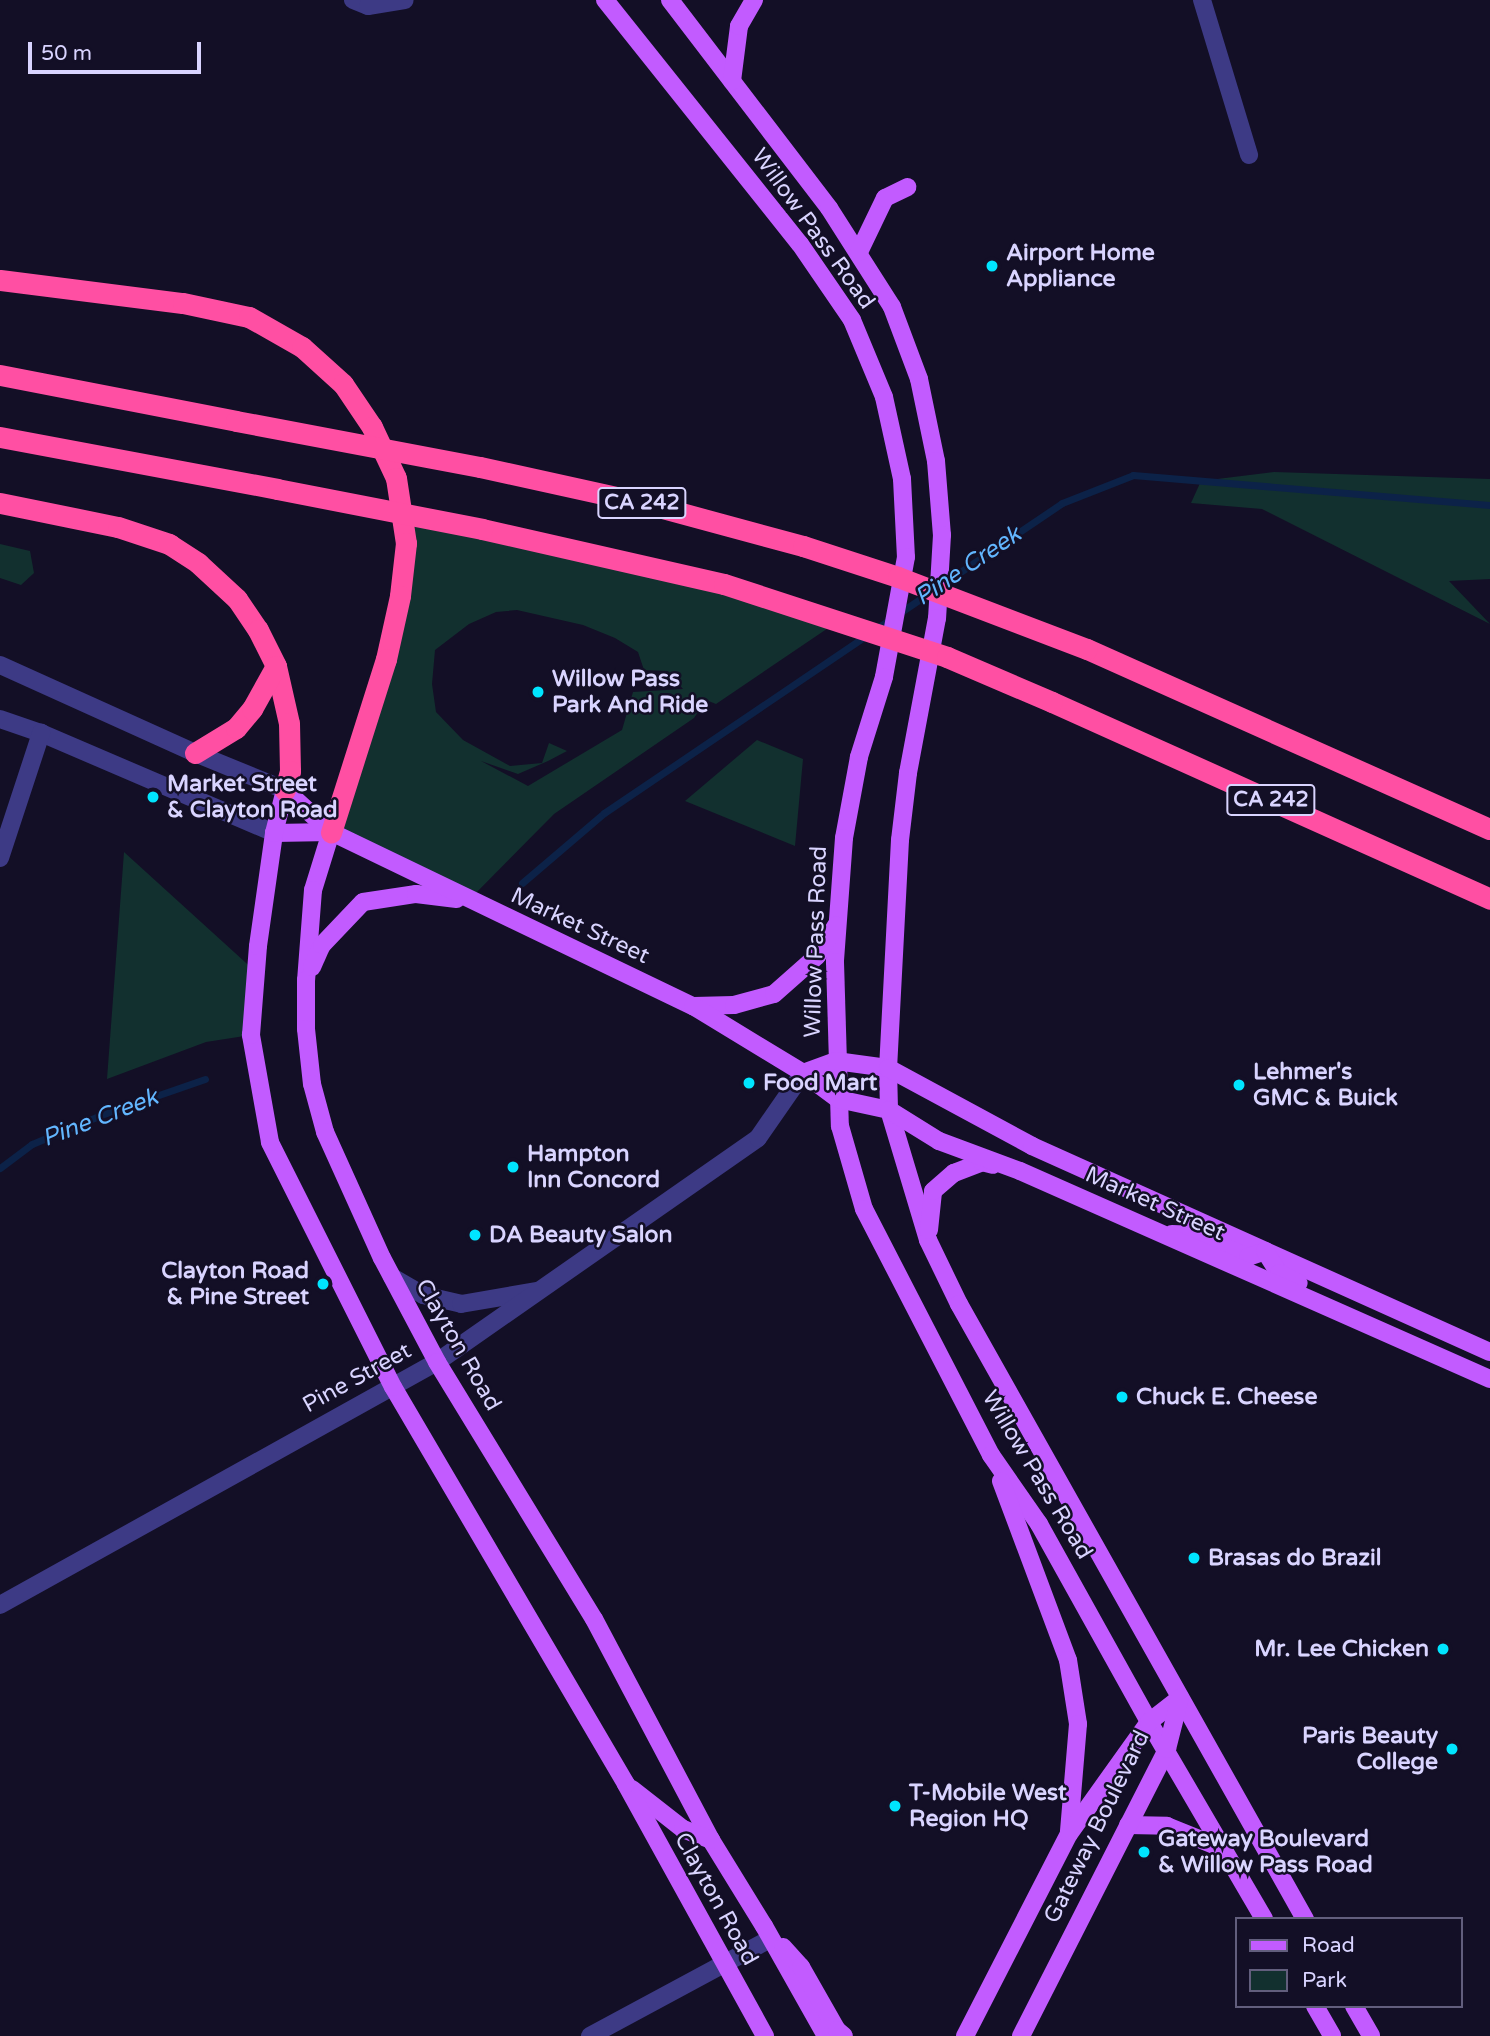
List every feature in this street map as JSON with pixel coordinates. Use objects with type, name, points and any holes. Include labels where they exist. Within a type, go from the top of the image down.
[{"type":"highway","points":[[0,281],[183,303],[248,317],[302,347],[343,384],[372,427],[397,478],[406,543],[402,583],[386,659],[346,792],[331,832]]},
{"type":"highway","name":"CA 242","points":[[0,374],[480,467],[648,504],[803,546],[911,582],[1087,649],[1490,829]]},
{"type":"highway","name":"CA 242","points":[[0,438],[482,529],[724,584],[947,657],[1490,899]]},
{"type":"highway","points":[[0,503],[118,527],[169,544],[198,563],[237,599],[258,629],[276,666],[289,723],[290,771],[285,790]]},
{"type":"highway","points":[[195,753],[236,729],[252,709],[276,666]]},
{"type":"main road","name":"Willow Pass Road","points":[[605,0],[800,244],[852,320],[884,397],[902,479],[906,557],[884,677],[854,781],[844,838],[835,961],[840,1126],[864,1209],[991,1455],[1039,1524],[1149,1722],[1264,1917]]},
{"type":"main road","name":"Willow Pass Road","points":[[670,0],[829,208],[859,252],[892,307],[919,379],[936,461],[942,535],[938,604],[908,773],[900,840],[888,1068],[889,1110],[928,1240],[959,1304],[1304,1917]]},
{"type":"main road","points":[[732,81],[739,26],[754,0]]},
{"type":"main road","points":[[859,252],[886,198],[908,187]]},
{"type":"main road","name":"Market Street","points":[[285,790],[331,832],[693,1006],[803,1073],[838,1098],[889,1110],[939,1141],[1020,1171],[1490,1379]]},
{"type":"main road","name":"Clayton Road","points":[[285,790],[274,833],[258,946],[251,1035],[270,1142],[393,1387],[626,1784],[722,1963],[765,2036]]},
{"type":"main road","name":"Market Street","points":[[274,833],[331,832]]},
{"type":"main road","name":"Clayton Road","points":[[331,832],[313,890],[306,980],[306,1029],[312,1084],[325,1132],[392,1277],[437,1362],[594,1619],[711,1840],[826,2036]]},
{"type":"main road","points":[[306,980],[322,945],[363,902],[416,894],[468,900]]},
{"type":"main road","points":[[693,1006],[734,1005],[774,995],[817,956],[840,920]]},
{"type":"main road","name":"Market Street","points":[[803,1073],[836,1061],[888,1068],[1032,1146],[1490,1352]]},
{"type":"main road","points":[[928,1240],[933,1191],[954,1173],[982,1162],[1020,1171]]},
{"type":"main road","points":[[1161,1234],[1197,1235],[1248,1257],[1265,1251],[1279,1273],[1341,1303],[1362,1322]]},
{"type":"main road","points":[[991,1455],[1068,1660],[1078,1724],[1069,1834]]},
{"type":"main road","name":"Gateway Boulevard","points":[[964,2034],[1069,1834],[1149,1722],[1180,1698]]},
{"type":"main road","name":"Gateway Boulevard","points":[[1021,2036],[1167,1749],[1180,1698]]},
{"type":"main road","name":"Clayton Road","points":[[626,1784],[683,1829],[711,1840]]},
{"type":"main road","points":[[1128,1825],[1167,1825],[1224,1849]]},
{"type":"main road","points":[[767,1932],[801,1967],[837,2030],[844,2036]]},
{"type":"main road","points":[[1316,2008],[1332,2036]]},
{"type":"main road","points":[[1355,2008],[1371,2036]]},
{"type":"street","points":[[353,0],[368,6],[405,0]]},
{"type":"street","points":[[1202,0],[1249,155]]},
{"type":"street","name":"Market Street","points":[[0,665],[195,753],[285,790]]},
{"type":"street","name":"Market Street","points":[[0,719],[41,733],[274,833]]},
{"type":"street","points":[[0,858],[41,733]]},
{"type":"street","name":"Pine Street","points":[[0,1605],[437,1362],[758,1138],[803,1073]]},
{"type":"street","points":[[392,1277],[423,1295],[461,1304],[543,1289]]},
{"type":"street","points":[[590,2036],[722,1963],[767,1932]]},
{"type":"green space","points":[[1274,472],[1490,479],[1490,579],[1449,581],[1490,624],[1262,509],[1191,503],[1201,481]]},
{"type":"green space","points":[[401,513],[840,620],[716,704],[706,700],[694,718],[554,814],[469,900],[331,832],[386,659]],"holes":[[[517,610],[583,625],[615,638],[638,652],[644,670],[668,671],[683,689],[633,692],[622,730],[528,786],[481,761],[518,774],[548,761],[567,751],[549,743],[542,763],[510,766],[463,740],[436,712],[432,684],[435,650],[469,624],[496,612]]]},
{"type":"green space","points":[[0,544],[30,551],[34,573],[21,585],[0,578]]},
{"type":"green space","points":[[757,740],[803,759],[795,846],[685,801]]},
{"type":"green space","points":[[124,852],[256,972],[251,1035],[206,1042],[107,1079]]},
{"type":"waterway","name":"Pine Creek","points":[[941,585],[1062,503],[1133,475],[1490,505]]},
{"type":"waterway","name":"Pine Creek","points":[[522,883],[604,813],[929,593]]},
{"type":"waterway","name":"Pine Creek","points":[[0,1168],[32,1144],[101,1115],[205,1079]]},
{"type":"place","name":"Airport Home Appliance","points":[[992,266]]},
{"type":"place","name":"Willow Pass Park And Ride","points":[[538,692]]},
{"type":"place","name":"Market Street & Clayton Road","points":[[153,797]]},
{"type":"place","name":"Food Mart","points":[[749,1083]]},
{"type":"place","name":"Lehmer's GMC & Buick","points":[[1239,1085]]},
{"type":"place","name":"Hampton Inn Concord","points":[[513,1167]]},
{"type":"place","name":"DA Beauty Salon","points":[[475,1235]]},
{"type":"place","name":"Clayton Road & Pine Street","points":[[323,1284]]},
{"type":"place","name":"Chuck E. Cheese","points":[[1122,1397]]},
{"type":"place","name":"Brasas do Brazil","points":[[1194,1558]]},
{"type":"place","name":"Mr. Lee Chicken","points":[[1443,1649]]},
{"type":"place","name":"Paris Beauty College","points":[[1452,1749]]},
{"type":"place","name":"T-Mobile West Region HQ","points":[[895,1806]]},
{"type":"place","name":"Gateway Boulevard & Willow Pass Road","points":[[1144,1852]]}]
